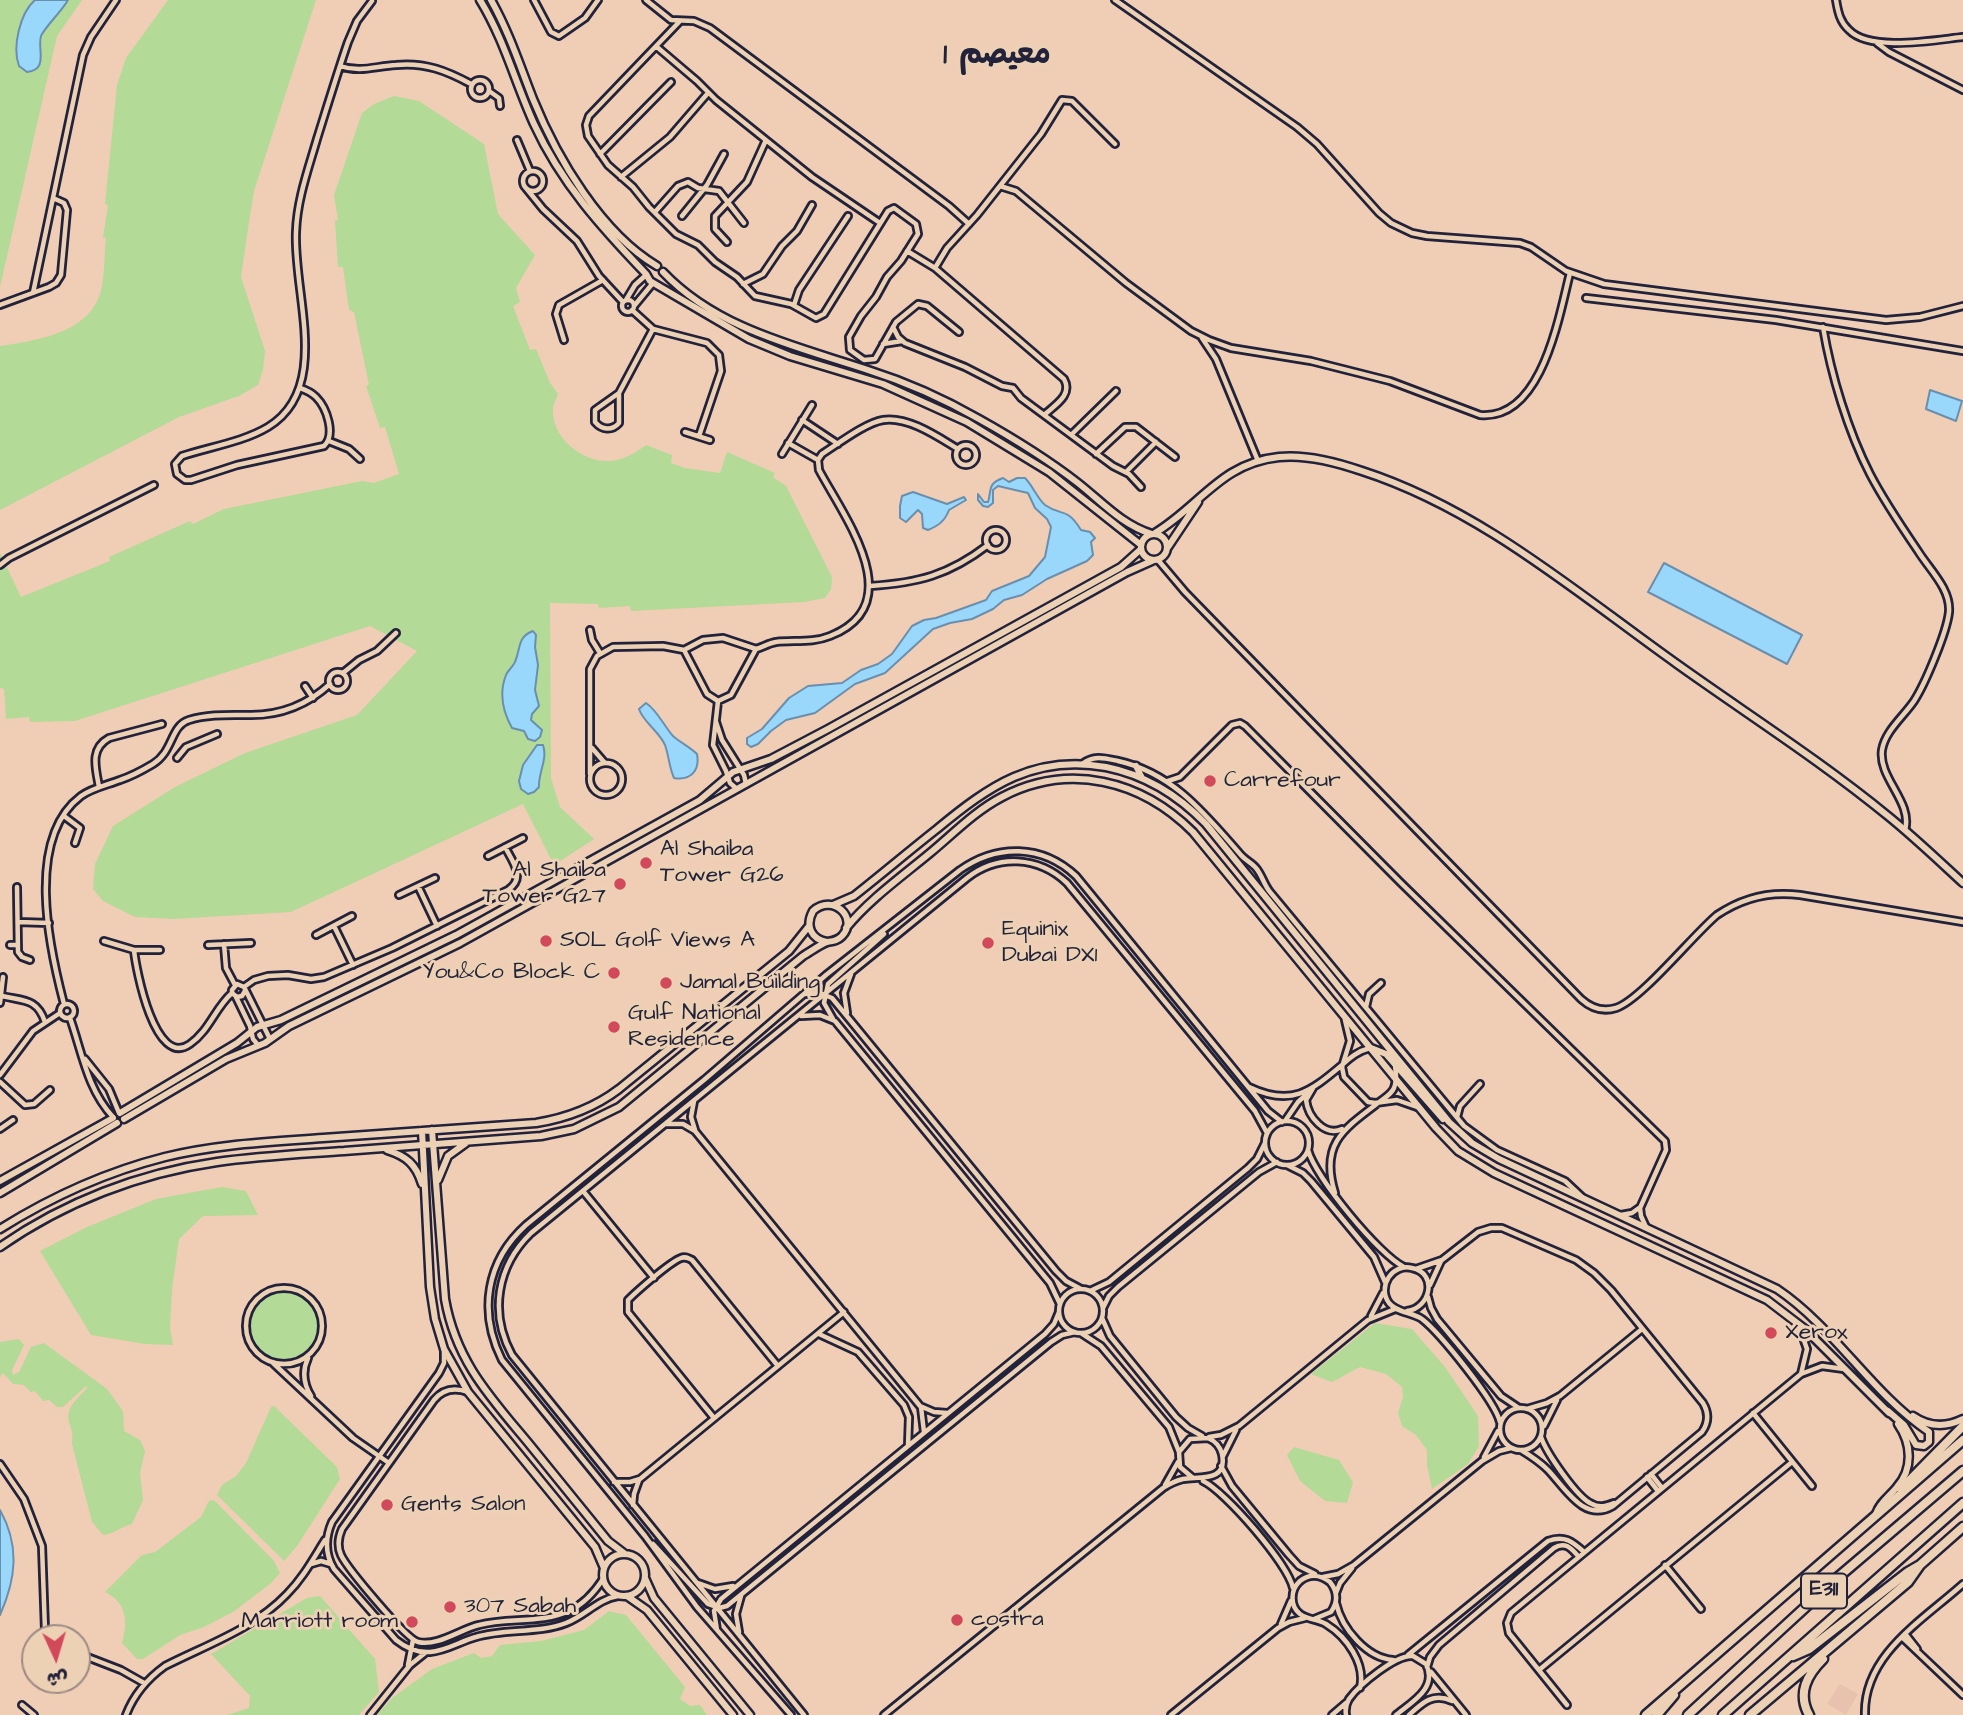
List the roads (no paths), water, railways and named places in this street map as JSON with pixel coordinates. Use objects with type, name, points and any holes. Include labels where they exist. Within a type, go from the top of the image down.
[{"type":"highway","points":[[1887,1505],[1963,1426]]},
{"type":"highway","points":[[1646,1715],[1963,1440]]},
{"type":"highway","name":"E311","points":[[1688,1715],[1836,1579],[1963,1471]]},
{"type":"highway","name":"E311","points":[[1723,1715],[1963,1503]]},
{"type":"highway","points":[[1789,1657],[1809,1649],[1920,1565],[1963,1527]]},
{"type":"highway","points":[[1750,1715],[1908,1582],[1920,1565]]},
{"type":"highway","points":[[1810,1715],[1804,1698],[1808,1677],[1854,1627]]},
{"type":"highway","points":[[1657,1715],[1679,1687]]},
{"type":"street","points":[[33,293],[83,55],[117,0]]},
{"type":"street","points":[[300,388],[313,394],[320,402],[331,431],[329,441],[320,447],[226,467],[191,480],[185,480],[177,474],[175,464],[182,456],[252,434],[275,422],[292,403],[300,388],[306,357],[296,257],[297,216],[308,168],[354,28],[371,0],[379,0]]},
{"type":"street","points":[[480,0],[503,44],[534,124],[557,166],[598,224],[654,283],[716,322],[749,339],[790,356],[883,384],[967,422],[1049,472],[1129,535],[1141,547],[1145,556],[1156,560],[1590,1006],[1612,1009],[1628,1002],[1717,915],[1742,901],[1761,895],[1800,895],[1963,922]]},
{"type":"street","points":[[491,0],[517,52],[539,112],[570,170],[612,228],[688,294],[758,333],[795,348],[889,377],[971,415],[1057,468],[1123,520],[1164,538],[1168,547]]},
{"type":"street","points":[[534,0],[551,33],[556,36],[580,22],[598,0]]},
{"type":"street","points":[[646,0],[667,18],[694,21],[710,28],[969,223]]},
{"type":"street","points":[[1115,0],[1297,127],[1317,144],[1379,214],[1405,230],[1427,236],[1520,243],[1531,247],[1570,273],[1604,284],[1874,319],[1908,319],[1963,306]]},
{"type":"street","points":[[1836,0],[1840,18],[1847,29],[1861,39],[1877,42],[1963,37]]},
{"type":"street","points":[[680,21],[589,116],[587,133],[611,169],[633,187],[676,234],[698,245],[759,298],[794,305],[813,317],[822,316],[880,223],[888,211],[894,208],[915,222],[918,234],[861,316],[848,340],[851,352],[868,361],[877,358],[892,327],[910,309],[923,304],[959,332]]},
{"type":"street","points":[[1877,42],[1889,52],[1963,90]]},
{"type":"street","points":[[657,47],[708,93],[817,181],[880,223]]},
{"type":"street","points":[[340,66],[358,70],[397,65],[430,66],[449,72],[471,84]]},
{"type":"street","points":[[489,91],[484,97],[476,98],[471,92],[471,84],[475,80],[487,83],[489,91],[499,98],[500,106]]},
{"type":"street","points":[[600,154],[671,82]]},
{"type":"street","points":[[621,177],[670,137],[708,93]]},
{"type":"street","points":[[934,268],[951,242],[1000,186],[1045,128],[1064,99],[1072,100],[1115,144]]},
{"type":"street","points":[[517,140],[530,171]]},
{"type":"street","points":[[727,242],[715,229],[713,223],[716,214],[750,177],[766,140]]},
{"type":"street","points":[[682,216],[705,189],[724,154]]},
{"type":"street","points":[[538,204],[537,190],[543,183],[542,177],[536,171],[530,171],[523,177],[526,188],[538,204],[577,241],[603,281],[624,301]]},
{"type":"street","points":[[655,212],[680,184],[688,182],[698,188],[719,191],[744,223]]},
{"type":"street","points":[[1000,186],[1016,191],[1101,264],[1202,337],[1224,346],[1311,361],[1377,377],[1420,390],[1475,414],[1494,415],[1515,404],[1544,366],[1551,349],[1570,273]]},
{"type":"street","points":[[526,188],[537,190]]},
{"type":"street","points":[[0,305],[53,285],[59,279],[67,210],[64,203],[53,198]]},
{"type":"street","points":[[743,284],[755,280],[767,270],[813,205]]},
{"type":"street","points":[[794,305],[799,290],[848,216]]},
{"type":"street","points":[[907,251],[934,268],[1066,382],[1065,395],[1044,415]]},
{"type":"street","points":[[657,266],[651,267],[631,291],[624,301],[623,310],[633,309],[654,283],[663,278],[663,272]]},
{"type":"street","points":[[564,340],[556,314],[559,305],[603,281]]},
{"type":"street","points":[[631,291],[635,297],[641,298]]},
{"type":"street","points":[[1586,298],[1823,327],[1963,351]]},
{"type":"street","points":[[624,301],[631,300],[633,309],[653,329],[707,343],[719,355],[721,371],[699,436]]},
{"type":"street","points":[[892,327],[902,341]]},
{"type":"street","points":[[1823,327],[1836,381],[1865,462],[1902,527],[1943,588],[1948,601],[1948,618],[1922,686],[1886,738],[1882,750],[1883,765],[1906,816],[1905,830]]},
{"type":"street","points":[[619,393],[619,423],[611,428],[599,426],[594,410],[619,393],[653,329]]},
{"type":"street","points":[[1202,337],[1216,359],[1258,461]]},
{"type":"street","points":[[883,344],[902,341],[965,367],[1002,386],[1011,387],[1018,396],[1115,468],[1126,472],[1141,487]]},
{"type":"street","points":[[1216,359],[1224,346]]},
{"type":"street","points":[[1070,435],[1116,391]]},
{"type":"street","points":[[782,454],[812,405]]},
{"type":"street","points":[[591,745],[596,755],[620,770],[622,778],[618,790],[610,795],[597,793],[591,786],[590,774],[590,674],[594,660],[600,653],[617,647],[663,646],[684,650],[703,640],[716,638],[729,638],[756,649],[777,642],[825,638],[840,632],[858,616],[866,602],[870,586],[869,569],[863,552],[818,470],[818,460],[822,454],[873,423],[893,419],[923,430],[958,449]]},
{"type":"street","points":[[802,420],[838,444]]},
{"type":"street","points":[[1096,454],[1128,426],[1136,427],[1175,457]]},
{"type":"street","points":[[685,432],[710,440]]},
{"type":"street","points":[[329,441],[344,446],[360,459]]},
{"type":"street","points":[[1126,472],[1156,442]]},
{"type":"street","points":[[788,443],[818,460]]},
{"type":"street","points":[[966,445],[974,449],[976,457],[971,464],[966,466],[958,462],[958,449],[966,445]]},
{"type":"street","points":[[0,1192],[232,1046],[251,1031],[277,1022],[392,968],[466,930],[700,800],[739,769],[771,759],[828,729],[1132,559],[1145,538],[1228,474],[1258,461],[1294,456],[1338,464],[1407,487],[1457,511],[1513,547],[1873,804],[1963,883]]},
{"type":"street","points":[[0,565],[154,485]]},
{"type":"street","points":[[0,1181],[226,1059],[271,1039],[296,1022],[460,943],[1127,572],[1156,560],[1166,553],[1206,491]]},
{"type":"street","points":[[996,530],[1004,533],[1006,541],[1003,546],[996,549],[988,545],[987,537],[990,532],[996,530]]},
{"type":"street","points":[[1129,535],[1133,544],[1132,559]]},
{"type":"street","points":[[870,586],[912,582],[936,576],[958,566],[988,545]]},
{"type":"street","points":[[0,559],[7,559]]},
{"type":"street","points":[[590,630],[592,640],[600,653]]},
{"type":"street","points":[[342,673],[347,681],[343,688],[337,690],[330,684],[332,674],[342,673],[377,651],[396,633]]},
{"type":"street","points":[[718,701],[731,695],[756,649]]},
{"type":"street","points":[[684,650],[707,694],[718,701]]},
{"type":"street","points":[[0,1075],[28,1037],[60,1013],[64,1003],[49,923],[46,894],[48,859],[64,816],[78,798],[99,787],[132,776],[162,758],[170,748],[177,729],[186,721],[226,715],[272,714],[313,698],[330,684]]},
{"type":"street","points":[[305,686],[313,698]]},
{"type":"street","points":[[718,701],[712,740],[730,783],[738,789]]},
{"type":"street","points":[[716,722],[746,784]]},
{"type":"street","points":[[1167,781],[1180,777],[1232,725],[1240,723],[1245,726],[1665,1141],[1666,1150],[1640,1208],[1642,1220],[1647,1227]]},
{"type":"street","points":[[99,787],[95,755],[101,743],[108,738],[162,724]]},
{"type":"street","points":[[177,758],[186,747],[217,734]]},
{"type":"street","points":[[716,754],[720,747],[727,748]]},
{"type":"street","points":[[1081,764],[1099,757],[1136,766],[1181,791],[1200,808],[1242,857],[1258,870],[1266,887],[1457,1119],[1488,1145],[1564,1181],[1582,1198]]},
{"type":"street","points":[[590,774],[597,765],[605,762]]},
{"type":"street","points":[[0,1229],[77,1187],[139,1160],[238,1144],[536,1123],[586,1109],[789,951],[809,926],[810,916],[817,908],[854,896],[989,788],[1011,776],[1030,770],[1060,764],[1081,764],[1113,769],[1143,778],[1169,792],[1206,824],[1464,1137],[1490,1154],[1758,1279],[1786,1295],[1810,1315],[1911,1419],[1929,1432],[1931,1438],[1928,1444],[1921,1447],[1914,1444],[1904,1425],[1797,1322],[1751,1291],[1485,1168],[1451,1144],[1188,827],[1147,796],[1108,783],[1081,779],[1054,780],[1027,787],[1002,797],[979,812],[868,904],[841,937],[827,942],[797,961],[645,1092],[605,1116],[574,1129],[541,1136],[241,1159],[166,1172],[117,1186],[71,1206],[0,1247]]},
{"type":"street","points":[[1136,766],[1143,778]]},
{"type":"street","points":[[1180,777],[1181,791]]},
{"type":"street","points":[[64,816],[80,828],[75,843]]},
{"type":"street","points":[[488,856],[523,838]]},
{"type":"street","points":[[134,950],[144,997],[159,1032],[173,1047],[185,1047],[198,1037],[219,1007],[234,995],[242,996],[254,980],[268,976],[320,978],[437,926],[514,886],[517,871],[505,847]]},
{"type":"street","points":[[791,1715],[718,1632],[645,1536],[502,1360],[493,1341],[488,1320],[491,1278],[505,1249],[526,1225],[704,1080],[802,994],[960,870],[979,858],[1016,850],[1052,859],[1071,871],[1271,1114],[1305,1129],[1309,1139],[1308,1150],[1317,1171],[1381,1251],[1405,1267],[1416,1269],[1442,1260]]},
{"type":"street","points":[[804,1715],[517,1364],[507,1346],[498,1316],[500,1285],[511,1256],[531,1233],[979,869],[1014,860],[1043,866],[1062,877],[1258,1115],[1268,1133]]},
{"type":"street","points":[[399,895],[435,878]]},
{"type":"street","points":[[418,886],[437,926]]},
{"type":"street","points":[[18,887],[18,945],[20,956],[30,960]]},
{"type":"street","points":[[833,905],[843,912],[847,920],[846,929]]},
{"type":"street","points":[[316,935],[352,916]]},
{"type":"street","points":[[18,922],[49,923]]},
{"type":"street","points":[[718,1632],[713,1616],[720,1599],[1045,1334],[1054,1324],[1059,1312],[1056,1290],[824,1006],[824,994],[831,981],[894,923]]},
{"type":"street","points":[[334,926],[353,965]]},
{"type":"street","points":[[809,926],[815,937],[827,942]]},
{"type":"street","points":[[1296,934],[1302,929]]},
{"type":"street","points":[[104,941],[134,950],[160,950]]},
{"type":"street","points":[[208,945],[251,943]]},
{"type":"street","points":[[224,944],[226,968],[235,985],[234,995],[258,1045]]},
{"type":"street","points":[[10,945],[18,945]]},
{"type":"street","points":[[848,1017],[844,993],[853,970]]},
{"type":"street","points":[[0,1003],[3,977]]},
{"type":"street","points":[[1366,1008],[1369,994],[1381,983]]},
{"type":"street","points":[[235,985],[239,984],[245,989],[271,1039]]},
{"type":"street","points":[[802,994],[814,992],[832,998],[1056,1271],[1066,1280],[1099,1297],[1103,1308],[1102,1318],[1110,1336],[1176,1418],[1188,1429],[1218,1446],[1232,1486],[1289,1555],[1299,1566],[1321,1576],[1333,1586],[1336,1594]]},
{"type":"street","points":[[1355,994],[1369,994]]},
{"type":"street","points":[[2,996],[36,1004],[45,1022]]},
{"type":"street","points":[[64,1003],[71,1004],[74,1008],[73,1015],[69,1018]]},
{"type":"street","points":[[242,1009],[245,1003],[251,1003]]},
{"type":"street","points":[[60,1013],[69,1018]]},
{"type":"street","points":[[1342,1013],[1349,1028],[1350,1041],[1343,1063],[1344,1077],[1362,1098],[1371,1103],[1397,1100],[1419,1108]]},
{"type":"street","points":[[797,1017],[814,1014],[835,1021]]},
{"type":"street","points":[[69,1018],[94,1092],[118,1117]]},
{"type":"street","points":[[1090,1291],[1109,1282],[1248,1168],[1257,1159],[1268,1133],[1283,1121],[1298,1102],[1356,1053],[1371,1048],[1383,1051],[1441,1117],[1449,1122]]},
{"type":"street","points":[[1314,1088],[1307,1097],[1307,1107],[1322,1127],[1335,1132],[1349,1125],[1392,1092],[1396,1079],[1394,1052]]},
{"type":"street","points":[[84,1059],[105,1085],[118,1117]]},
{"type":"street","points":[[0,1082],[25,1105],[34,1104],[50,1090]]},
{"type":"street","points":[[1457,1119],[1460,1106],[1480,1084]]},
{"type":"street","points":[[94,1092],[98,1086],[105,1085]]},
{"type":"street","points":[[1248,1087],[1267,1095],[1284,1097],[1295,1096],[1314,1088]]},
{"type":"street","points":[[695,1100],[691,1117],[695,1130],[920,1406],[924,1419],[923,1433]]},
{"type":"street","points":[[1446,1107],[1460,1106]]},
{"type":"street","points":[[0,1129],[13,1120]]},
{"type":"street","points":[[666,1124],[679,1123],[695,1130]]},
{"type":"street","points":[[1335,1193],[1329,1174],[1330,1158],[1335,1142],[1349,1125]]},
{"type":"street","points":[[432,1130],[447,1313],[455,1340],[474,1377],[525,1433],[608,1541],[638,1560],[644,1568],[645,1578],[654,1598],[750,1715]]},
{"type":"street","points":[[422,1131],[432,1303],[444,1349],[468,1392],[595,1547],[604,1568],[603,1579],[608,1589],[618,1596]]},
{"type":"street","points":[[194,1142],[196,1150]]},
{"type":"street","points":[[436,1185],[448,1156],[468,1142]]},
{"type":"street","points":[[1265,1143],[1270,1156],[1277,1163],[1303,1173],[1311,1181],[1374,1257],[1385,1283]]},
{"type":"street","points":[[382,1148],[400,1154],[411,1163],[419,1174],[424,1191]]},
{"type":"street","points":[[1287,1165],[1300,1161],[1308,1150]]},
{"type":"street","points":[[1103,1308],[1118,1287],[1259,1172],[1277,1163]]},
{"type":"street","points":[[583,1191],[654,1278]]},
{"type":"street","points":[[1619,1214],[1632,1213],[1640,1208]]},
{"type":"street","points":[[1521,1450],[1540,1463],[1584,1508],[1602,1511],[1611,1507],[1702,1432],[1708,1418],[1703,1403],[1611,1290],[1589,1268],[1576,1260],[1507,1229],[1491,1228],[1478,1231],[1442,1260],[1429,1288],[1428,1296],[1433,1312],[1501,1396],[1519,1408],[1527,1409],[1560,1396],[1642,1329]]},
{"type":"street","points":[[714,1418],[628,1312],[628,1300],[654,1278],[679,1259],[692,1260],[778,1366]]},
{"type":"street","points":[[1368,1320],[1384,1291],[1385,1283],[1393,1272],[1405,1267]]},
{"type":"street","points":[[1416,1269],[1426,1279],[1429,1288]]},
{"type":"street","points":[[315,1402],[304,1379],[304,1367],[322,1333],[323,1324],[318,1307],[299,1290],[290,1287],[273,1289],[257,1298],[248,1312],[247,1338],[251,1346],[360,1443],[390,1463]]},
{"type":"street","points":[[1060,1304],[1066,1295],[1081,1289]]},
{"type":"street","points":[[1384,1291],[1388,1301],[1397,1309],[1423,1320],[1432,1328],[1489,1398],[1504,1442],[1511,1448]]},
{"type":"street","points":[[1406,1311],[1417,1309],[1428,1296]]},
{"type":"street","points":[[1179,1452],[1185,1442],[1221,1435],[1239,1426],[1368,1320],[1397,1309]]},
{"type":"street","points":[[614,1482],[640,1479],[844,1312]]},
{"type":"street","points":[[1059,1312],[1066,1327],[1101,1346],[1172,1432],[1183,1472],[1211,1485],[1225,1497],[1285,1568],[1296,1610],[1307,1618]]},
{"type":"street","points":[[645,1536],[704,1601],[715,1607],[727,1606],[1051,1342],[1062,1335],[1094,1329],[1102,1318]]},
{"type":"street","points":[[1797,1322],[1807,1345],[1801,1374]]},
{"type":"street","points":[[818,1334],[858,1352],[904,1405],[909,1417],[908,1446]]},
{"type":"street","points":[[126,1715],[144,1683],[165,1666],[248,1625],[269,1611],[287,1594],[310,1565],[327,1537],[332,1522],[439,1373],[444,1363],[444,1349]]},
{"type":"street","points":[[272,1362],[295,1363],[309,1355]]},
{"type":"street","points":[[1567,1705],[1509,1633],[1508,1617],[1578,1556],[1801,1374],[1822,1366],[1846,1370]]},
{"type":"street","points":[[474,1377],[481,1371]]},
{"type":"street","points":[[468,1392],[448,1390],[436,1397],[342,1530],[338,1545],[344,1560],[404,1632],[413,1640],[433,1642],[470,1627],[491,1622],[558,1615],[585,1601],[603,1579]]},
{"type":"street","points":[[1560,1396],[1542,1430],[1541,1437],[1549,1454],[1588,1502],[1603,1506],[1618,1501]]},
{"type":"street","points":[[1897,1404],[1920,1421],[1931,1425],[1947,1425],[1963,1419]]},
{"type":"street","points":[[920,1406],[934,1412],[950,1412]]},
{"type":"street","points":[[1482,1461],[1506,1414],[1519,1408]]},
{"type":"street","points":[[1527,1409],[1540,1419],[1542,1430]]},
{"type":"street","points":[[1876,1514],[1881,1503],[1904,1478],[1909,1463],[1907,1440],[1888,1411]]},
{"type":"street","points":[[1753,1413],[1812,1486]]},
{"type":"street","points":[[1199,1480],[1210,1477],[1222,1462],[1230,1438],[1239,1426]]},
{"type":"street","points":[[1278,1628],[1289,1610],[1297,1583],[1305,1577],[1338,1574],[1354,1565],[1482,1461],[1499,1451],[1531,1448],[1541,1437]]},
{"type":"street","points":[[1163,1488],[1179,1461]]},
{"type":"street","points":[[1539,1670],[1792,1462]]},
{"type":"street","points":[[0,1464],[24,1499],[42,1546],[44,1624]]},
{"type":"street","points":[[1649,1476],[1660,1489]]},
{"type":"street","points":[[884,1715],[1163,1488],[1192,1478]]},
{"type":"street","points":[[634,1506],[634,1494],[640,1479]]},
{"type":"street","points":[[327,1537],[331,1564],[396,1640],[412,1650],[427,1652],[494,1632],[559,1626],[605,1599],[627,1596],[641,1588],[645,1578]]},
{"type":"street","points":[[1332,1715],[1394,1660],[1408,1655],[1548,1541],[1567,1539],[1584,1552]]},
{"type":"street","points":[[1396,1715],[1425,1690],[1429,1680],[1430,1657],[1438,1644],[1556,1546],[1567,1545],[1578,1556]]},
{"type":"street","points":[[604,1568],[612,1558],[625,1554]]},
{"type":"street","points":[[310,1565],[321,1561],[331,1564]]},
{"type":"street","points":[[1354,1565],[1340,1583],[1336,1594],[1343,1621],[1368,1651],[1383,1659],[1394,1660]]},
{"type":"street","points":[[1665,1565],[1701,1609]]},
{"type":"street","points":[[695,1581],[715,1588],[737,1585]]},
{"type":"street","points":[[1865,1715],[1866,1692],[1873,1672],[1885,1655],[1963,1584]]},
{"type":"street","points":[[740,1636],[736,1614],[743,1593]]},
{"type":"street","points":[[627,1596],[647,1610],[733,1715]]},
{"type":"street","points":[[1314,1619],[1331,1612],[1336,1601]]},
{"type":"street","points":[[1171,1715],[1278,1628],[1307,1618],[1330,1627],[1355,1655],[1361,1668],[1360,1688]]},
{"type":"street","points":[[1904,1636],[1963,1695]]},
{"type":"street","points":[[407,1669],[413,1640]]},
{"type":"street","points":[[370,1715],[413,1661],[427,1652]]},
{"type":"street","points":[[1408,1655],[1418,1657],[1466,1715]]},
{"type":"street","points":[[91,1658],[115,1667],[144,1683]]},
{"type":"street","points":[[1409,1715],[1433,1698],[1444,1698],[1455,1703]]},
{"type":"street","points":[[1346,1715],[1347,1702]]},
{"type":"street","points":[[23,1705],[34,1715]]},
{"type":"water","points":[[35,0],[68,0],[41,36],[41,58],[38,67],[27,72],[19,66],[17,40],[25,13]]},
{"type":"water","points":[[1930,390],[1962,401],[1956,421],[1926,409]]},
{"type":"water","points":[[1003,478],[1009,482],[1025,478],[1045,505],[1068,515],[1081,530],[1090,532],[1095,538],[1091,542],[1093,555],[1087,561],[1047,579],[1022,595],[1004,600],[993,609],[972,619],[933,629],[885,673],[855,684],[815,713],[786,720],[758,744],[751,747],[747,744],[747,738],[762,729],[789,698],[808,686],[842,683],[892,654],[912,626],[986,600],[992,591],[1029,576],[1045,557],[1051,527],[1035,508],[1028,493],[998,486],[993,490],[993,503],[988,507],[983,506],[978,500],[978,494],[984,502],[988,502],[992,485]]},
{"type":"water","points":[[913,492],[947,504],[964,497],[966,500],[949,510],[941,523],[928,530],[923,528],[922,514],[918,510],[906,522],[900,518],[902,496]]},
{"type":"water","points":[[1664,563],[1802,635],[1787,664],[1648,592]]},
{"type":"water","points":[[533,631],[536,635],[538,665],[535,690],[539,706],[532,714],[531,720],[542,730],[535,741],[528,739],[524,731],[512,728],[506,716],[502,695],[506,675],[515,662],[522,640]]},
{"type":"water","points":[[646,703],[673,736],[697,754],[696,769],[690,776],[674,778],[665,745],[639,709]]},
{"type":"water","points":[[537,745],[543,745],[544,761],[539,787],[528,794],[521,789],[519,781],[523,765]]},
{"type":"water","points":[[0,1510],[11,1537],[13,1562],[10,1588],[0,1615]]},
{"type":"place","name":"Carrefour","points":[[1210,781]]},
{"type":"place","name":"Al Shaiba Tower G26","points":[[646,863]]},
{"type":"place","name":"Al Shaiba Tower G27","points":[[620,884]]},
{"type":"place","name":"SOL Golf Views A","points":[[546,941]]},
{"type":"place","name":"Equinix Dubai DX1","points":[[988,943]]},
{"type":"place","name":"You&Co Block C","points":[[614,973]]},
{"type":"place","name":"Jamal Building","points":[[666,983]]},
{"type":"place","name":"Gulf National Residence","points":[[614,1027]]},
{"type":"place","name":"Xerox","points":[[1771,1333]]},
{"type":"place","name":"Gents Salon","points":[[387,1505]]},
{"type":"place","name":"307 Sabah","points":[[450,1607]]},
{"type":"place","name":"costra","points":[[957,1620]]},
{"type":"place","name":"Marriott room","points":[[412,1622]]},
{"type":"district","name":"معيصم 1","points":[[997,57]]}]
